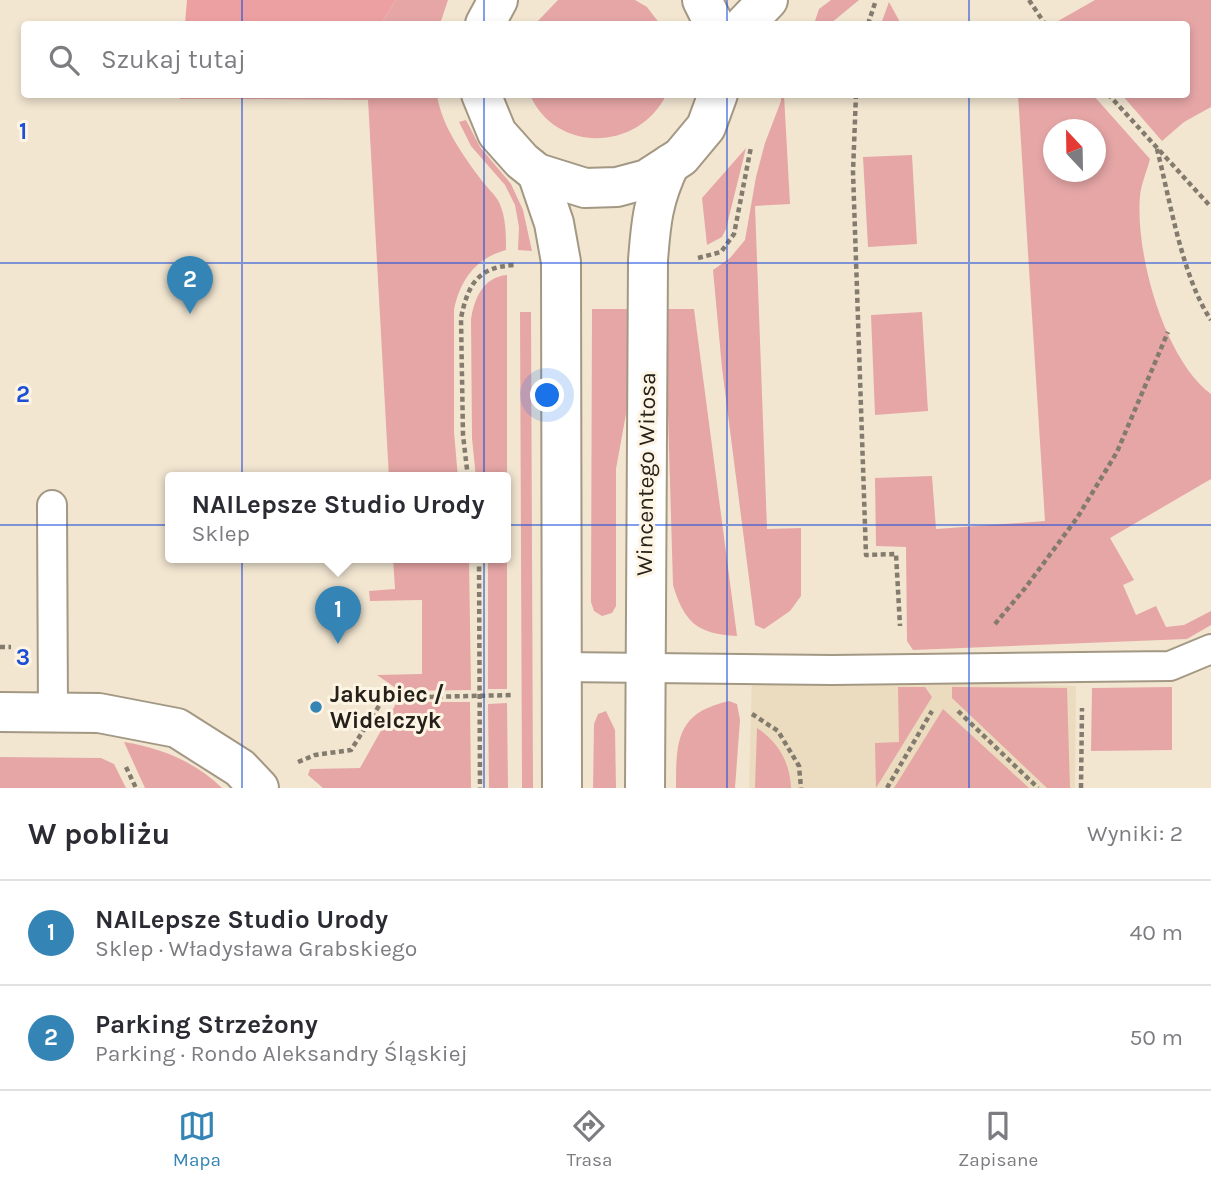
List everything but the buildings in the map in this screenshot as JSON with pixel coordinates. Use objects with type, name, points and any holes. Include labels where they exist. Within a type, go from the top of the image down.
[{"type":"street","points":[[487,21],[498,0]]},
{"type":"street","points":[[702,0],[712,21]]},
{"type":"street","points":[[748,21],[768,0]]},
{"type":"street","points":[[483,98],[497,133],[522,161],[537,173],[585,188],[617,187],[647,179],[681,157],[706,127],[717,98]]},
{"type":"street","name":"Wincentego Witosa","points":[[645,788],[648,260],[657,192],[670,164]]},
{"type":"street","points":[[537,173],[554,223],[561,262],[562,788]]},
{"type":"street","points":[[0,712],[100,713],[177,729],[240,768],[273,777]]},
{"type":"lane","points":[[52,505],[53,712]]},
{"type":"lane","points":[[562,667],[918,670],[1170,666],[1211,649]]},
{"type":"path","points":[[869,21],[876,0]]},
{"type":"path","points":[[1028,0],[1043,21]]},
{"type":"path","points":[[856,98],[853,172],[866,555],[896,554],[900,639],[918,670],[1038,788]]},
{"type":"path","points":[[1112,98],[1211,207]]},
{"type":"path","points":[[687,258],[721,252],[734,234],[753,141]]},
{"type":"path","points":[[1157,149],[1181,243],[1200,303],[1211,320]]},
{"type":"path","points":[[466,472],[463,435],[461,318],[465,301],[470,288],[487,270],[524,264]]},
{"type":"path","points":[[993,626],[1026,587],[1077,517],[1117,452],[1168,332]]},
{"type":"path","points":[[479,563],[480,788]]},
{"type":"path","points":[[273,777],[315,755],[352,750],[384,698],[514,695]]},
{"type":"path","points":[[887,788],[941,695]]},
{"type":"path","points":[[1081,788],[1082,696]]},
{"type":"path","points":[[747,711],[778,731],[799,766],[801,788]]},
{"type":"shaded area","points":[[187,0],[396,0],[383,21],[185,21]]},
{"type":"shaded area","points":[[396,0],[448,0],[441,21],[383,21]]},
{"type":"shaded area","points":[[558,0],[635,0],[647,7],[658,21],[538,21]]},
{"type":"shaded area","points":[[831,0],[859,0],[834,21],[815,21],[819,9]]},
{"type":"shaded area","points":[[1095,0],[1211,0],[1211,107],[1184,122],[1162,141],[1125,98],[1190,98],[1190,21],[1058,21]]},
{"type":"shaded area","points":[[889,2],[899,21],[882,21]]},
{"type":"shaded area","points":[[180,98],[241,98],[239,99]]},
{"type":"shaded area","points":[[438,98],[443,118],[454,140],[499,202],[506,232],[506,250],[486,259],[471,272],[460,289],[454,310],[454,432],[457,472],[389,472],[368,100],[239,99]]},
{"type":"shaded area","points":[[532,98],[664,98],[653,113],[637,127],[618,135],[598,138],[577,136],[558,128],[542,114]]},
{"type":"shaded area","points":[[781,98],[784,98],[790,204],[755,206],[767,529],[801,528],[801,596],[790,611],[764,629],[755,625],[722,368],[713,270],[730,258],[745,240],[756,177]]},
{"type":"shaded area","points":[[1018,98],[1096,98],[1150,159],[1140,196],[1142,246],[1148,274],[1156,303],[1179,356],[1194,378],[1211,394],[1211,479],[1110,538],[1134,580],[1123,585],[1136,615],[1156,606],[1166,627],[1184,625],[1211,611],[1211,625],[1187,639],[913,650],[907,641],[906,547],[876,546],[875,478],[932,476],[936,529],[1045,521]]},
{"type":"shaded area","points":[[466,120],[480,147],[511,184],[523,210],[532,251],[518,250],[519,227],[515,205],[505,185],[471,146],[459,122]]},
{"type":"shaded area","points":[[746,148],[726,229],[722,237],[707,245],[702,198]]},
{"type":"shaded area","points":[[912,155],[917,244],[868,247],[863,157]]},
{"type":"shaded area","points":[[507,275],[507,472],[475,472],[472,438],[471,320],[481,290],[499,277]]},
{"type":"shaded area","points":[[592,309],[634,309],[634,370],[616,469],[616,606],[612,613],[602,616],[594,611],[591,602]]},
{"type":"shaded area","points":[[665,309],[694,309],[737,636],[712,632],[694,624],[682,608],[673,585]]},
{"type":"shaded area","points":[[520,312],[531,312],[533,788],[522,788]]},
{"type":"shaded area","points":[[922,312],[928,411],[875,415],[871,315]]},
{"type":"shaded area","points":[[393,563],[469,563],[471,690],[400,691],[377,675],[422,674],[422,600],[370,601],[369,591],[395,589]]},
{"type":"shaded area","points":[[488,563],[507,563],[507,689],[488,689]]},
{"type":"shaded area","points":[[752,675],[1076,686],[1075,788],[749,788]]},
{"type":"shaded area","points":[[898,687],[925,687],[932,697],[876,788],[875,743],[899,742]]},
{"type":"shaded area","points":[[952,687],[1067,688],[1070,788],[1047,788],[952,698]]},
{"type":"shaded area","points":[[1172,687],[1172,750],[1091,751],[1092,688]]},
{"type":"shaded area","points":[[729,701],[737,704],[740,720],[735,788],[676,788],[679,743],[689,721],[712,706]]},
{"type":"shaded area","points":[[397,702],[470,702],[471,788],[323,788],[308,775],[310,769],[360,768]]},
{"type":"shaded area","points":[[507,703],[508,788],[489,788],[488,704]]},
{"type":"shaded area","points":[[943,709],[1029,788],[894,788]]},
{"type":"shaded area","points":[[606,711],[615,730],[616,788],[593,788],[594,724],[598,714]]},
{"type":"shaded area","points":[[757,728],[782,754],[791,788],[755,788]]},
{"type":"shaded area","points":[[124,742],[176,757],[200,770],[222,788],[145,788]]},
{"type":"shaded area","points":[[0,757],[101,758],[114,764],[126,788],[0,788]]},
{"type":"place","name":"Parking Strzeżony","points":[[190,314]]},
{"type":"place","name":"NAILepsze Studio Urody","points":[[338,644]]},
{"type":"place","name":"Jakubiec / Widelczyk","points":[[316,707]]}]
